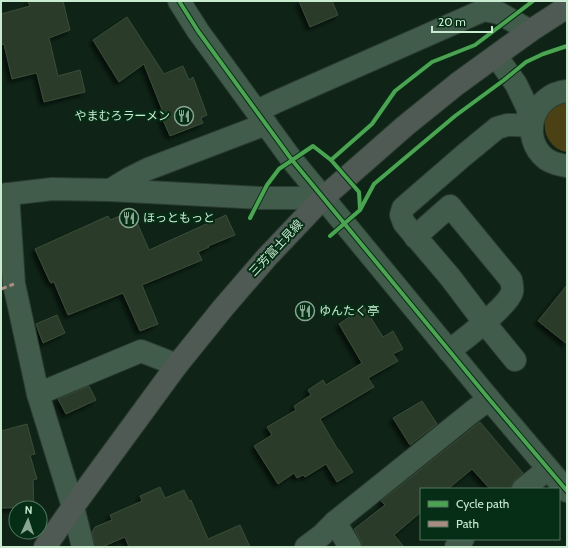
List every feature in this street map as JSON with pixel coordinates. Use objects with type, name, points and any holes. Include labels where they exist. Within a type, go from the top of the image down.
[{"type":"main road","name":"三芳富士見線","points":[[45,547],[177,365],[223,308],[267,258],[324,198],[405,126],[457,84],[530,31],[567,7]]},
{"type":"street","points":[[179,1],[198,31],[292,160],[449,351],[567,491]]},
{"type":"street","points":[[110,190],[148,168],[261,118],[278,101],[484,10],[499,13],[530,31]]},
{"type":"street","points":[[501,52],[534,85],[545,90],[564,91]]},
{"type":"street","points":[[501,52],[527,107],[532,126],[533,138],[538,150],[546,159],[567,166]]},
{"type":"street","points":[[532,126],[534,116],[544,100],[552,95],[564,91]]},
{"type":"street","points":[[515,360],[450,277],[415,237],[404,223],[401,216],[403,208],[497,128],[507,125],[532,126]]},
{"type":"street","points":[[83,547],[73,507],[38,394],[14,284],[4,194],[52,189],[110,190],[260,198],[324,198]]},
{"type":"street","points":[[415,237],[450,206],[511,280],[513,287],[512,293],[508,300],[449,351]]},
{"type":"street","points":[[38,394],[140,351],[177,365]]},
{"type":"street","points":[[306,547],[322,535],[335,522],[489,399]]},
{"type":"street","points":[[524,488],[548,469]]},
{"type":"street","points":[[335,522],[350,547]]},
{"type":"shaded area","points":[[567,100],[567,152],[557,148],[550,141],[545,131],[545,121],[550,109]]},
{"type":"building","points":[[28,1],[63,1],[70,30],[49,38],[58,76],[80,70],[85,92],[44,102],[36,73],[12,79],[4,44],[1,45],[1,14],[30,6]]},
{"type":"building","points":[[299,1],[332,1],[338,15],[310,27]]},
{"type":"building","points":[[127,17],[164,74],[183,66],[189,80],[193,77],[207,115],[201,118],[203,123],[170,136],[160,113],[163,112],[144,64],[119,82],[93,40]]},
{"type":"building","points":[[132,211],[149,250],[226,215],[235,235],[208,246],[209,247],[198,252],[202,260],[142,285],[158,324],[140,331],[123,293],[68,315],[54,282],[50,282],[35,249],[108,216],[110,220]]},
{"type":"building","points":[[567,285],[567,344],[538,321]]},
{"type":"building","points":[[364,307],[383,337],[393,331],[403,349],[393,354],[398,361],[368,378],[374,387],[320,419],[353,472],[337,482],[326,464],[305,477],[303,475],[297,478],[294,473],[278,484],[254,446],[272,435],[267,427],[296,410],[294,406],[311,395],[308,390],[323,380],[326,385],[362,363],[339,324]]},
{"type":"building","points":[[57,315],[65,333],[43,343],[36,324]]},
{"type":"building","points":[[89,386],[96,400],[66,414],[58,399]]},
{"type":"building","points":[[422,401],[437,424],[410,445],[393,418]]},
{"type":"building","points":[[480,422],[523,473],[515,480],[511,488],[489,488],[472,469],[449,488],[420,488],[420,513],[394,535],[404,547],[362,547],[361,541],[354,529],[385,505],[381,501]]},
{"type":"building","points":[[27,424],[35,454],[30,455],[37,479],[33,480],[34,500],[8,500],[8,508],[1,508],[1,431]]},
{"type":"building","points":[[160,487],[165,498],[184,490],[189,501],[191,500],[208,539],[240,525],[250,547],[129,547],[125,537],[102,547],[95,547],[92,532],[95,527],[112,520],[110,515],[142,501],[140,496]]},
{"type":"marked path","points":[[1,289],[14,284]]},
{"type":"cycle path","points":[[179,1],[198,31],[292,160],[489,399],[567,491]]},
{"type":"cycle path","points":[[250,218],[267,185],[279,169],[313,146],[331,160],[372,124],[395,91],[432,62],[475,45],[533,1]]},
{"type":"cycle path","points":[[330,236],[360,210],[374,184],[455,116],[526,62],[543,54],[567,46]]},
{"type":"cycle path","points":[[331,160],[359,192],[360,209]]},
{"type":"place","name":"やまむろラーメン","points":[[184,116]]},
{"type":"place","name":"ほっともっと","points":[[129,218]]},
{"type":"place","name":"ゆんたく亭","points":[[305,311]]}]
